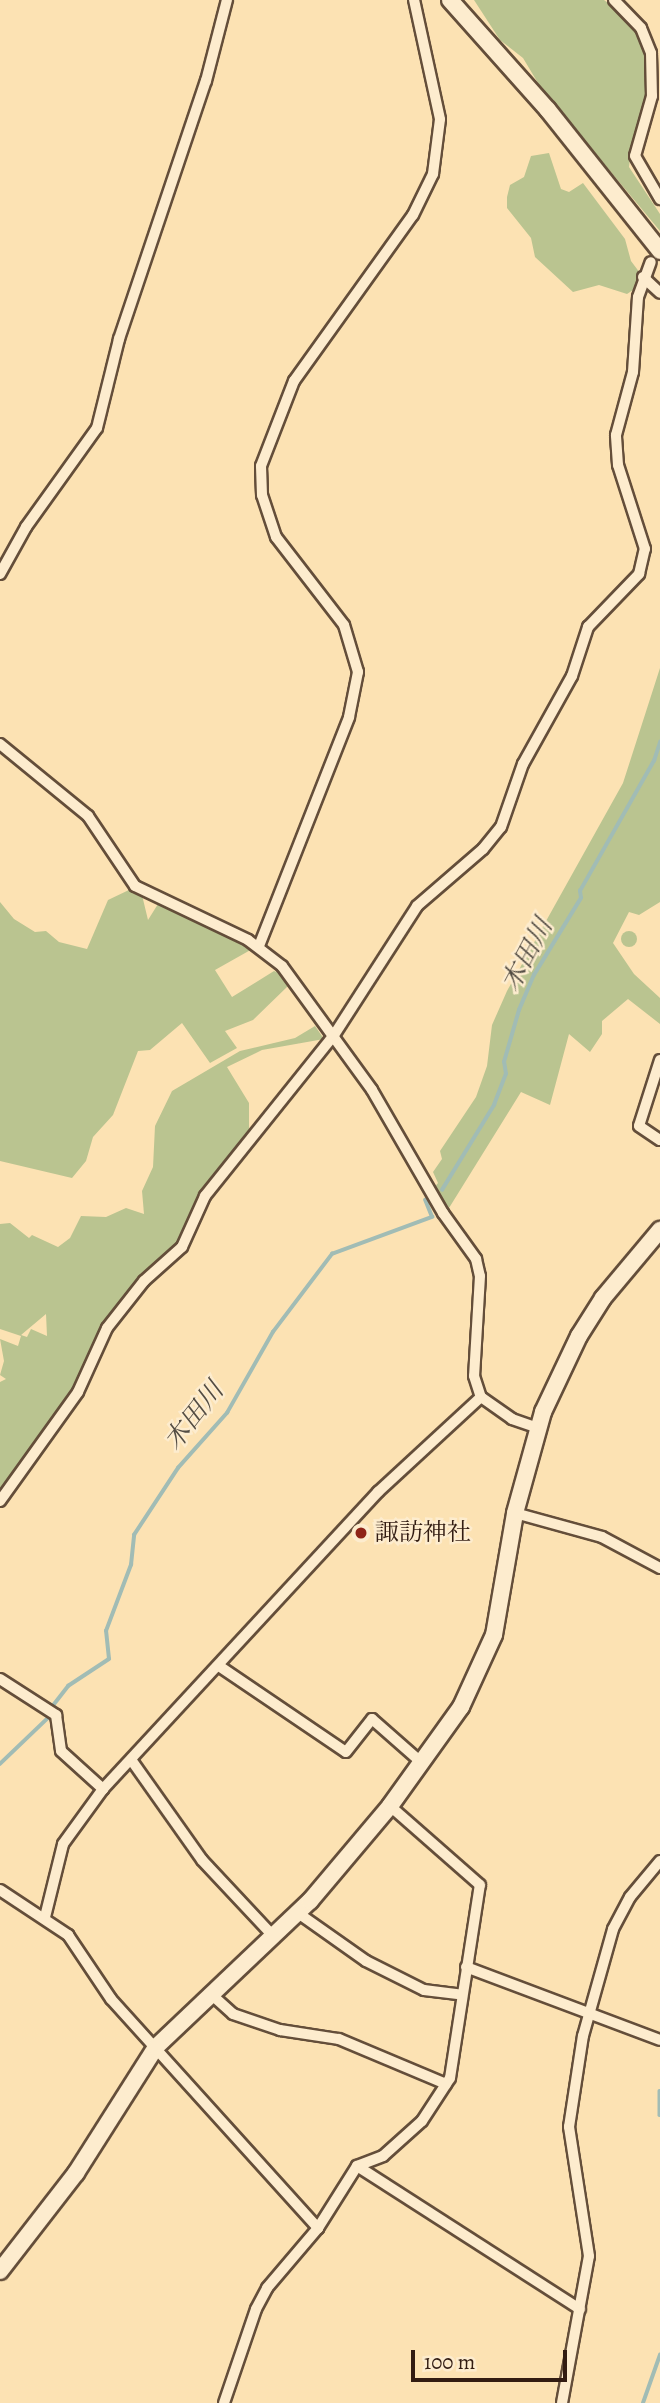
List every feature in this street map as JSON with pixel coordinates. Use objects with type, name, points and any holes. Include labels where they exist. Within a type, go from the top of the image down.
[{"type":"street","points":[[0,574],[26,527],[97,428],[120,339],[206,81],[227,0]]},
{"type":"street","points":[[259,946],[349,717],[358,671],[344,625],[276,537],[262,495],[261,466],[294,381],[413,215],[433,174],[440,119],[414,0]]},
{"type":"street","points":[[0,1501],[78,1392],[112,1321],[144,1281],[182,1247],[205,1196],[334,1035],[417,906],[483,849],[501,827],[523,764],[572,676],[588,627],[643,566],[645,549],[615,450],[618,422],[633,372],[638,297],[643,277],[656,256],[548,110],[450,0]]},
{"type":"street","points":[[614,0],[641,28],[651,53],[654,85],[635,156],[660,200]]},
{"type":"street","points":[[643,277],[660,293]]},
{"type":"street","points":[[0,744],[88,816],[135,886],[259,946],[282,966],[372,1090],[443,1213],[476,1259],[480,1276],[474,1376],[481,1397],[512,1419],[538,1428]]},
{"type":"street","points":[[660,1060],[639,1126],[660,1140]]},
{"type":"street","points":[[0,2271],[76,2173],[156,2047],[298,1913],[390,1806],[461,1707],[485,1662],[503,1598],[515,1513],[538,1428],[579,1336],[603,1298],[660,1230]]},
{"type":"street","points":[[45,1917],[63,1844],[103,1789],[132,1761],[378,1492],[481,1397]]},
{"type":"street","points":[[515,1513],[602,1537],[660,1568]]},
{"type":"street","points":[[219,1666],[345,1752],[372,1719],[422,1763]]},
{"type":"street","points":[[0,1679],[56,1716],[61,1751],[103,1789]]},
{"type":"street","points":[[132,1761],[202,1860],[274,1937]]},
{"type":"street","points":[[224,2403],[256,2308],[318,2228],[357,2166],[383,2157],[422,2121],[446,2084],[480,1896],[477,1879],[390,1806]]},
{"type":"street","points":[[562,2403],[589,2256],[588,2227],[569,2127],[589,2016],[618,1918],[660,1861]]},
{"type":"street","points":[[0,1890],[45,1917],[68,1935],[111,1998],[318,2228]]},
{"type":"street","points":[[298,1913],[366,1961],[424,1990],[462,1995]]},
{"type":"street","points":[[466,1967],[589,2016],[660,2040]]},
{"type":"street","points":[[212,1995],[233,2014],[280,2030],[339,2039],[446,2084]]},
{"type":"street","points":[[357,2166],[580,2309]]},
{"type":"green space","points":[[474,0],[604,0],[633,21],[656,62],[658,84],[632,142],[629,167],[660,214],[660,231],[541,88],[523,58],[500,40]]},
{"type":"green space","points":[[549,153],[561,189],[569,192],[583,183],[625,239],[631,261],[640,273],[633,290],[627,294],[599,285],[573,292],[535,257],[531,238],[507,208],[510,185],[524,177],[531,156]]},
{"type":"green space","points":[[660,668],[660,902],[639,915],[629,912],[613,943],[634,974],[660,998],[660,1024],[628,999],[602,1021],[602,1034],[590,1052],[569,1034],[550,1105],[521,1092],[449,1208],[434,1188],[438,1183],[433,1172],[442,1159],[440,1151],[476,1097],[487,1066],[492,1025],[507,991],[623,783]]},
{"type":"green space","points":[[131,889],[142,895],[148,920],[158,904],[254,948],[215,970],[232,997],[274,971],[282,974],[288,986],[253,1020],[225,1031],[237,1048],[210,1063],[182,1023],[150,1050],[138,1051],[113,1115],[93,1137],[86,1161],[72,1178],[0,1161],[0,902],[14,919],[35,932],[46,931],[59,942],[87,949],[108,900]]},
{"type":"green space","points":[[629,931],[637,939],[629,947],[621,939]]},
{"type":"green space","points":[[315,1026],[324,1039],[262,1050],[227,1067],[249,1103],[249,1134],[205,1190],[192,1243],[130,1306],[107,1340],[76,1405],[31,1462],[0,1489],[0,1382],[6,1379],[0,1375],[4,1361],[0,1339],[18,1346],[21,1336],[0,1329],[0,1224],[10,1223],[29,1238],[32,1235],[58,1247],[70,1238],[81,1216],[106,1217],[126,1208],[144,1214],[142,1191],[153,1167],[155,1126],[172,1091],[240,1051],[295,1038]],"holes":[[[46,1314],[47,1336],[31,1329],[27,1337],[21,1335]]]},
{"type":"waterway","name":"木田川","points":[[442,1190],[494,1105],[506,1074],[504,1062],[519,1010],[534,975],[581,898],[580,891],[654,761],[660,742]]},
{"type":"waterway","name":"木田川","points":[[51,1708],[68,1686],[109,1659],[106,1631],[131,1565],[134,1535],[178,1468],[227,1413],[273,1332],[332,1254],[432,1217],[425,1200]]},
{"type":"waterway","name":"木田川","points":[[0,1764],[48,1718]]},
{"type":"waterway","points":[[660,2091],[660,2115]]},
{"type":"waterway","points":[[643,2403],[660,2355]]},
{"type":"place","name":"諏訪神社","points":[[361,1533]]}]
